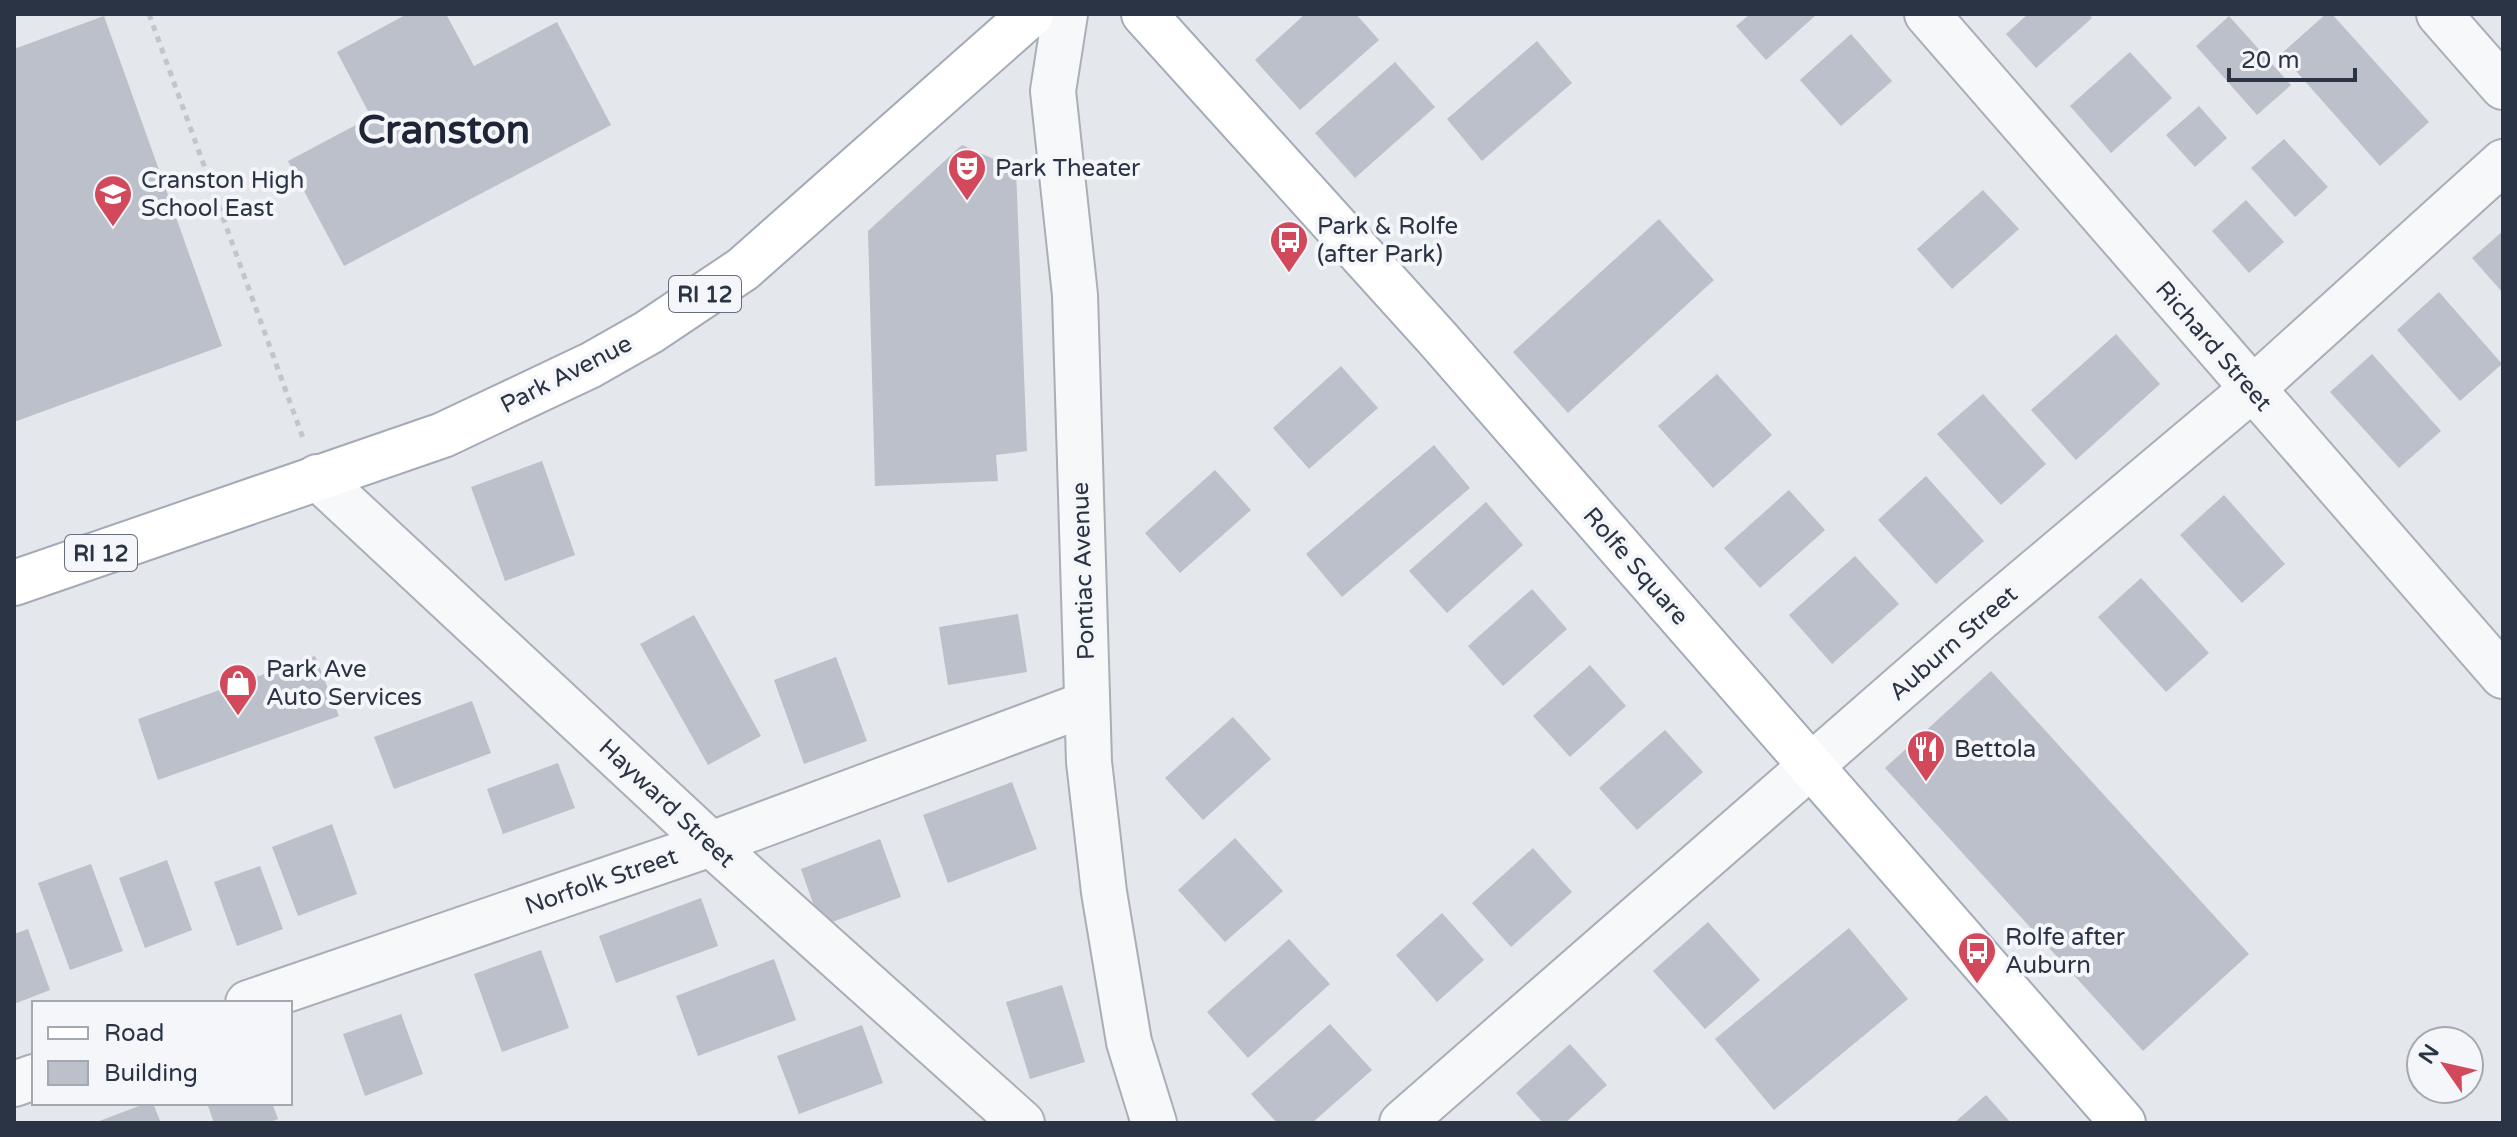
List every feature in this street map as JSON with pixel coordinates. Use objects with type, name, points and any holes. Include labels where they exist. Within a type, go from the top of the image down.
[{"type":"main road","name":"Park Avenue","points":[[14,583],[443,435],[591,365],[649,332],[743,269],[1031,14]]},
{"type":"main road","name":"Rolfe Square","points":[[1144,14],[1437,338],[2123,1123]]},
{"type":"street","name":"Pontiac Avenue","points":[[1065,14],[1053,91],[1075,295],[1089,762],[1111,937],[1129,1042],[1154,1123]]},
{"type":"street","name":"Richard Street","points":[[1927,14],[2503,676]]},
{"type":"street","points":[[2439,14],[2503,87]]},
{"type":"street","name":"Auburn Street","points":[[1402,1123],[2251,390],[2503,162]]},
{"type":"street","name":"Hayward Street","points":[[317,477],[711,844],[1022,1123]]},
{"type":"street","name":"Norfolk Street","points":[[254,1001],[711,844],[1086,704]]},
{"type":"path","points":[[149,14],[317,477]]},
{"type":"building","points":[[407,14],[446,14],[474,66],[557,22],[611,125],[344,266],[288,161],[371,117],[337,52]]},
{"type":"building","points":[[1305,14],[1356,14],[1379,40],[1300,110],[1255,60]]},
{"type":"building","points":[[1750,14],[1817,14],[1766,60],[1736,26]]},
{"type":"building","points":[[2028,14],[2089,14],[2092,18],[2036,68],[2006,34]]},
{"type":"building","points":[[2326,14],[2332,14],[2429,122],[2380,166],[2281,54]]},
{"type":"building","points":[[104,16],[222,346],[14,422],[14,49]]},
{"type":"building","points":[[2229,16],[2291,85],[2257,115],[2196,46]]},
{"type":"building","points":[[1851,34],[1892,81],[1841,126],[1800,80]]},
{"type":"building","points":[[1537,41],[1572,83],[1482,161],[1447,119]]},
{"type":"building","points":[[2130,52],[2172,98],[2111,153],[2070,106]]},
{"type":"building","points":[[1395,62],[1435,107],[1355,178],[1315,133]]},
{"type":"building","points":[[2199,106],[2227,138],[2195,167],[2166,135]]},
{"type":"building","points":[[2284,139],[2328,187],[2295,217],[2251,168]]},
{"type":"building","points":[[962,145],[1016,169],[1027,451],[996,455],[998,481],[875,486],[868,231]]},
{"type":"building","points":[[1983,190],[2019,229],[1952,289],[1917,249]]},
{"type":"building","points":[[2246,200],[2284,242],[2249,273],[2212,231]]},
{"type":"building","points":[[1659,219],[1714,280],[1568,413],[1513,352]]},
{"type":"building","points":[[2503,231],[2503,293],[2472,258]]},
{"type":"building","points":[[2439,292],[2502,364],[2460,401],[2397,330]]},
{"type":"building","points":[[2116,334],[2160,384],[2076,460],[2031,410]]},
{"type":"building","points":[[2372,354],[2441,431],[2399,468],[2330,392]]},
{"type":"building","points":[[1341,366],[1378,408],[1309,469],[1273,428]]},
{"type":"building","points":[[1717,374],[1772,435],[1713,488],[1658,426]]},
{"type":"building","points":[[1983,394],[2046,464],[2001,505],[1937,434]]},
{"type":"building","points":[[1434,445],[1470,488],[1342,597],[1306,554]]},
{"type":"building","points":[[542,461],[575,555],[505,581],[471,487]]},
{"type":"building","points":[[1215,470],[1251,510],[1180,573],[1145,533]]},
{"type":"building","points":[[1926,476],[1984,541],[1936,584],[1878,520]]},
{"type":"building","points":[[1789,490],[1825,530],[1760,588],[1724,548]]},
{"type":"building","points":[[2224,495],[2285,564],[2242,603],[2180,535]]},
{"type":"building","points":[[1486,502],[1523,545],[1447,613],[1409,571]]},
{"type":"building","points":[[1855,556],[1899,604],[1832,664],[1789,615]]},
{"type":"building","points":[[2141,578],[2209,653],[2166,692],[2098,617]]},
{"type":"building","points":[[1532,589],[1567,629],[1503,686],[1468,646]]},
{"type":"building","points":[[1018,614],[1027,672],[948,685],[939,627]]},
{"type":"building","points":[[694,615],[761,736],[708,765],[640,644]]},
{"type":"building","name":"Park Ave Auto Services","points":[[315,656],[339,716],[158,780],[138,719]]},
{"type":"building","points":[[836,657],[867,741],[804,764],[774,680]]},
{"type":"building","points":[[1590,665],[1626,706],[1570,757],[1533,716]]},
{"type":"building","points":[[1991,671],[2249,954],[2143,1051],[1885,768]]},
{"type":"building","points":[[472,701],[491,753],[394,789],[374,737]]},
{"type":"building","points":[[1233,717],[1271,759],[1203,820],[1165,778]]},
{"type":"building","points":[[1665,730],[1703,772],[1637,830],[1599,788]]},
{"type":"building","points":[[558,763],[575,808],[503,834],[487,789]]},
{"type":"building","points":[[1012,782],[1037,849],[948,883],[923,815]]},
{"type":"building","points":[[332,824],[357,894],[298,916],[272,847]]},
{"type":"building","points":[[1235,838],[1283,891],[1225,942],[1178,890]]},
{"type":"building","points":[[880,839],[901,897],[821,926],[801,869]]},
{"type":"building","points":[[1533,848],[1572,892],[1511,947],[1472,903]]},
{"type":"building","points":[[167,860],[192,930],[145,948],[119,878]]},
{"type":"building","points":[[91,864],[123,951],[70,970],[38,883]]},
{"type":"building","points":[[260,866],[283,929],[237,946],[214,882]]},
{"type":"building","points":[[701,898],[718,946],[616,983],[599,936]]},
{"type":"building","points":[[1442,913],[1484,960],[1437,1002],[1396,955]]},
{"type":"building","points":[[1708,922],[1760,980],[1705,1029],[1653,971]]},
{"type":"building","points":[[1849,928],[1908,999],[1774,1110],[1715,1039]]},
{"type":"building","points":[[28,929],[50,990],[14,1004],[14,934]]},
{"type":"building","points":[[1289,939],[1330,984],[1248,1058],[1207,1012]]},
{"type":"building","points":[[541,950],[569,1028],[502,1052],[474,974]]},
{"type":"building","points":[[774,959],[796,1020],[698,1056],[676,996]]},
{"type":"building","points":[[1062,985],[1085,1062],[1030,1079],[1006,1002]]},
{"type":"building","points":[[401,1014],[423,1074],[365,1096],[343,1034]]},
{"type":"building","points":[[1330,1024],[1372,1070],[1312,1123],[1277,1123],[1251,1094]]},
{"type":"building","points":[[862,1025],[883,1083],[799,1114],[777,1056]]},
{"type":"building","points":[[1570,1044],[1607,1085],[1565,1123],[1543,1123],[1516,1093]]},
{"type":"building","points":[[1986,1095],[2011,1123],[1954,1123]]},
{"type":"building","points":[[142,1105],[154,1105],[161,1123],[94,1123]]},
{"type":"building","points":[[208,1105],[273,1105],[278,1119],[267,1123],[214,1123]]},
{"type":"place","name":"Park Theater","points":[[967,202]]},
{"type":"place","name":"Cranston High School East","points":[[113,228]]},
{"type":"place","name":"Park & Rolfe (after Park)","points":[[1289,274]]},
{"type":"place","name":"Park Ave Auto Services","points":[[238,717]]},
{"type":"place","name":"Bettola","points":[[1926,783]]},
{"type":"place","name":"Rolfe after Auburn","points":[[1977,985]]},
{"type":"district","name":"Cranston","points":[[444,129]]}]
